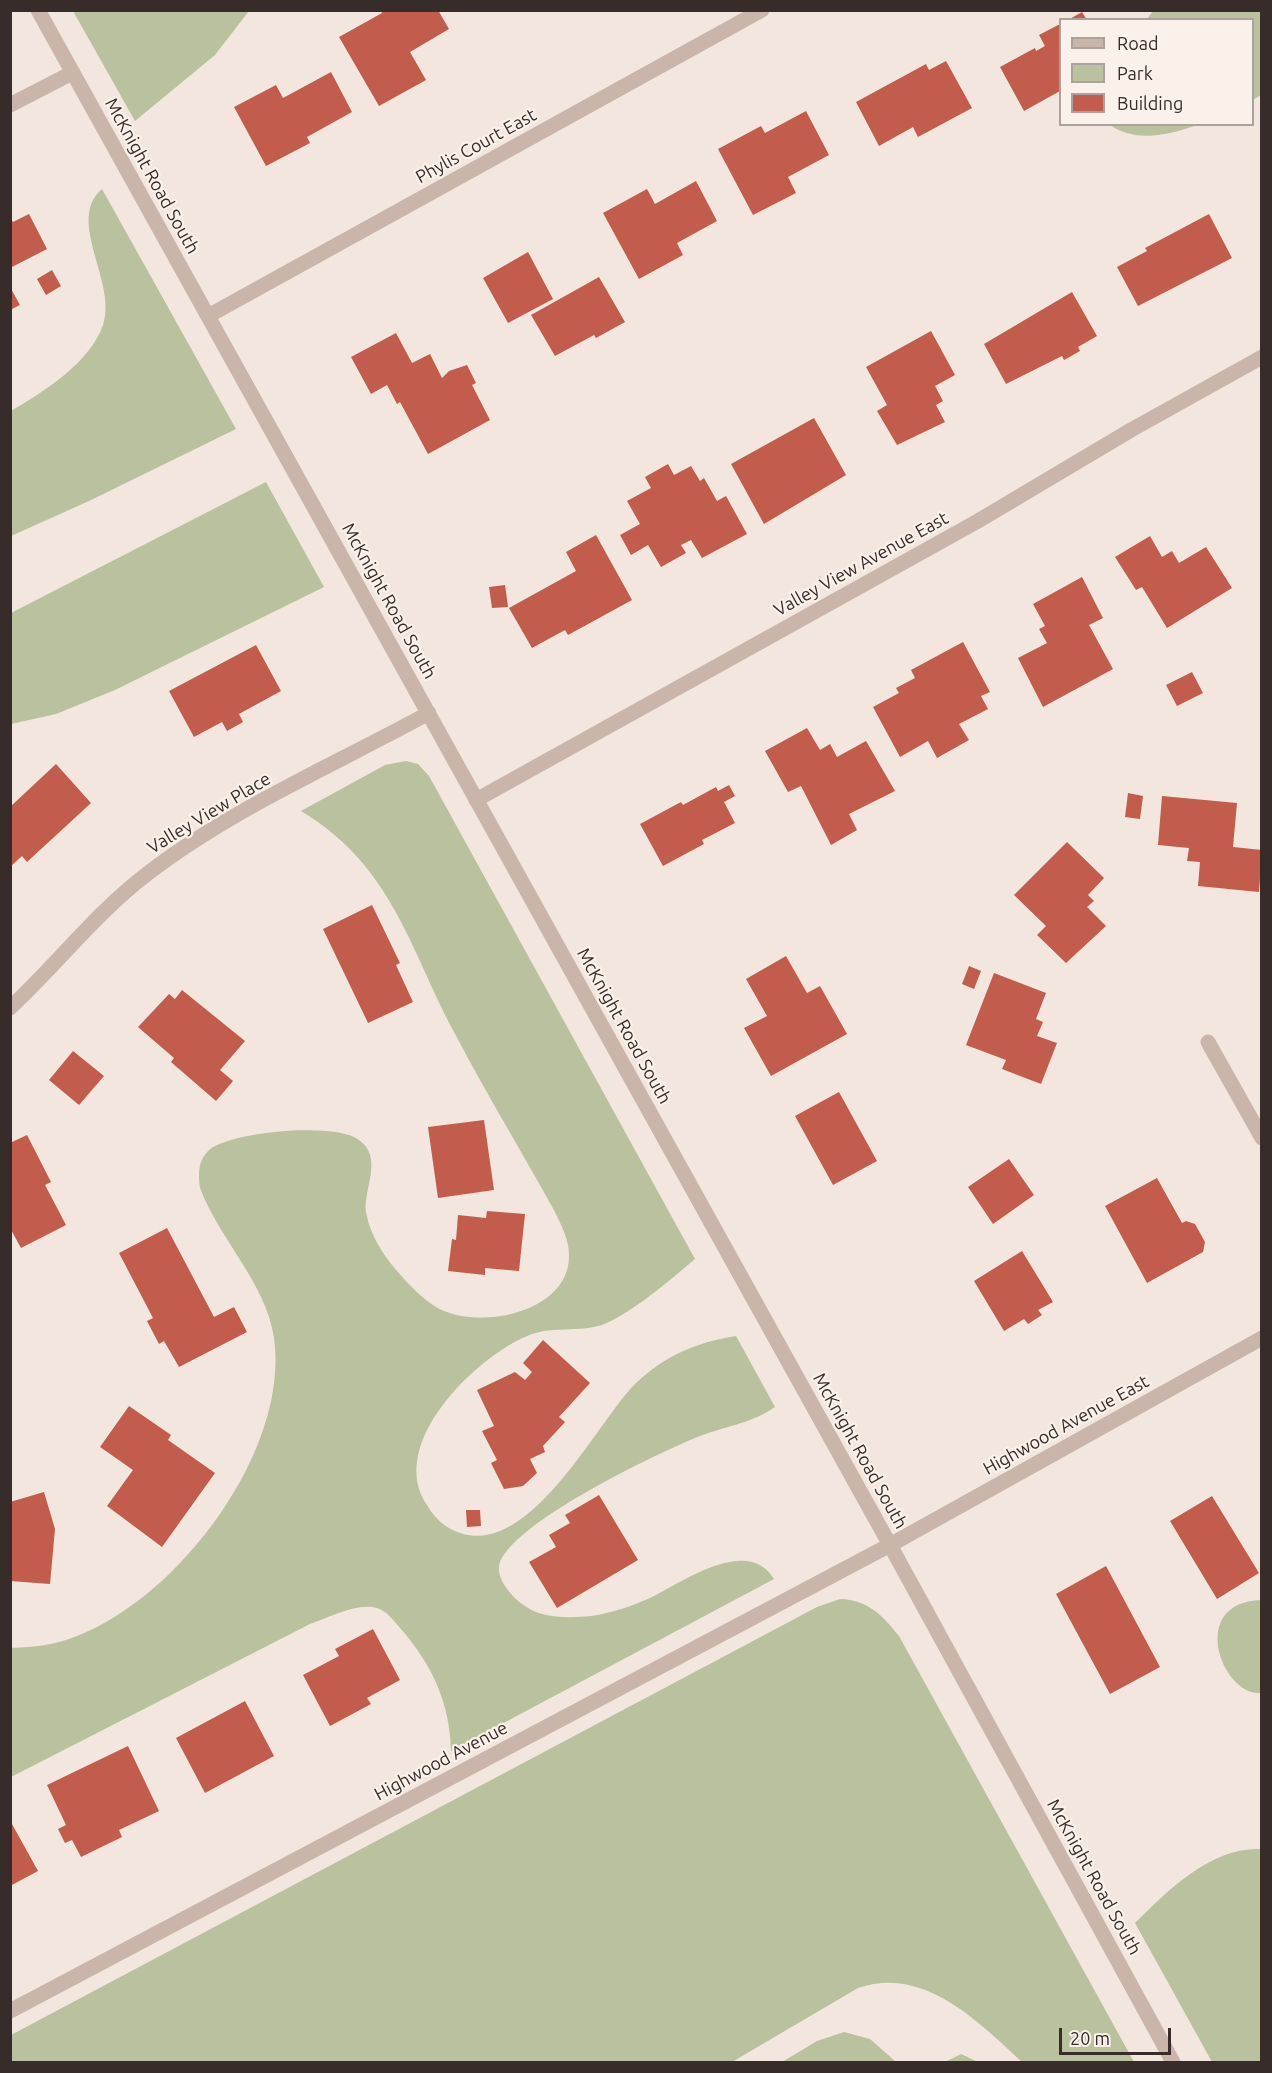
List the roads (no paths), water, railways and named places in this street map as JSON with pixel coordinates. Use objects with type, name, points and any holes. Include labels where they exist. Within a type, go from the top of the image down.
[{"type":"street","name":"McKnight Road South","points":[[38,10],[890,1545],[1173,2062]]},
{"type":"street","name":"Phylis Court East","points":[[208,316],[762,10]]},
{"type":"street","points":[[10,105],[72,73]]},
{"type":"street","name":"Valley View Avenue East","points":[[476,800],[986,516],[1131,430],[1262,357]]},
{"type":"street","name":"Valley View Place","points":[[10,1008],[129,889],[169,858],[251,809],[429,713]]},
{"type":"street","points":[[1208,1042],[1262,1138]]},
{"type":"street","name":"Highwood Avenue East","points":[[890,1545],[1262,1338]]},
{"type":"street","name":"Highwood Avenue","points":[[10,2011],[890,1545]]}]
